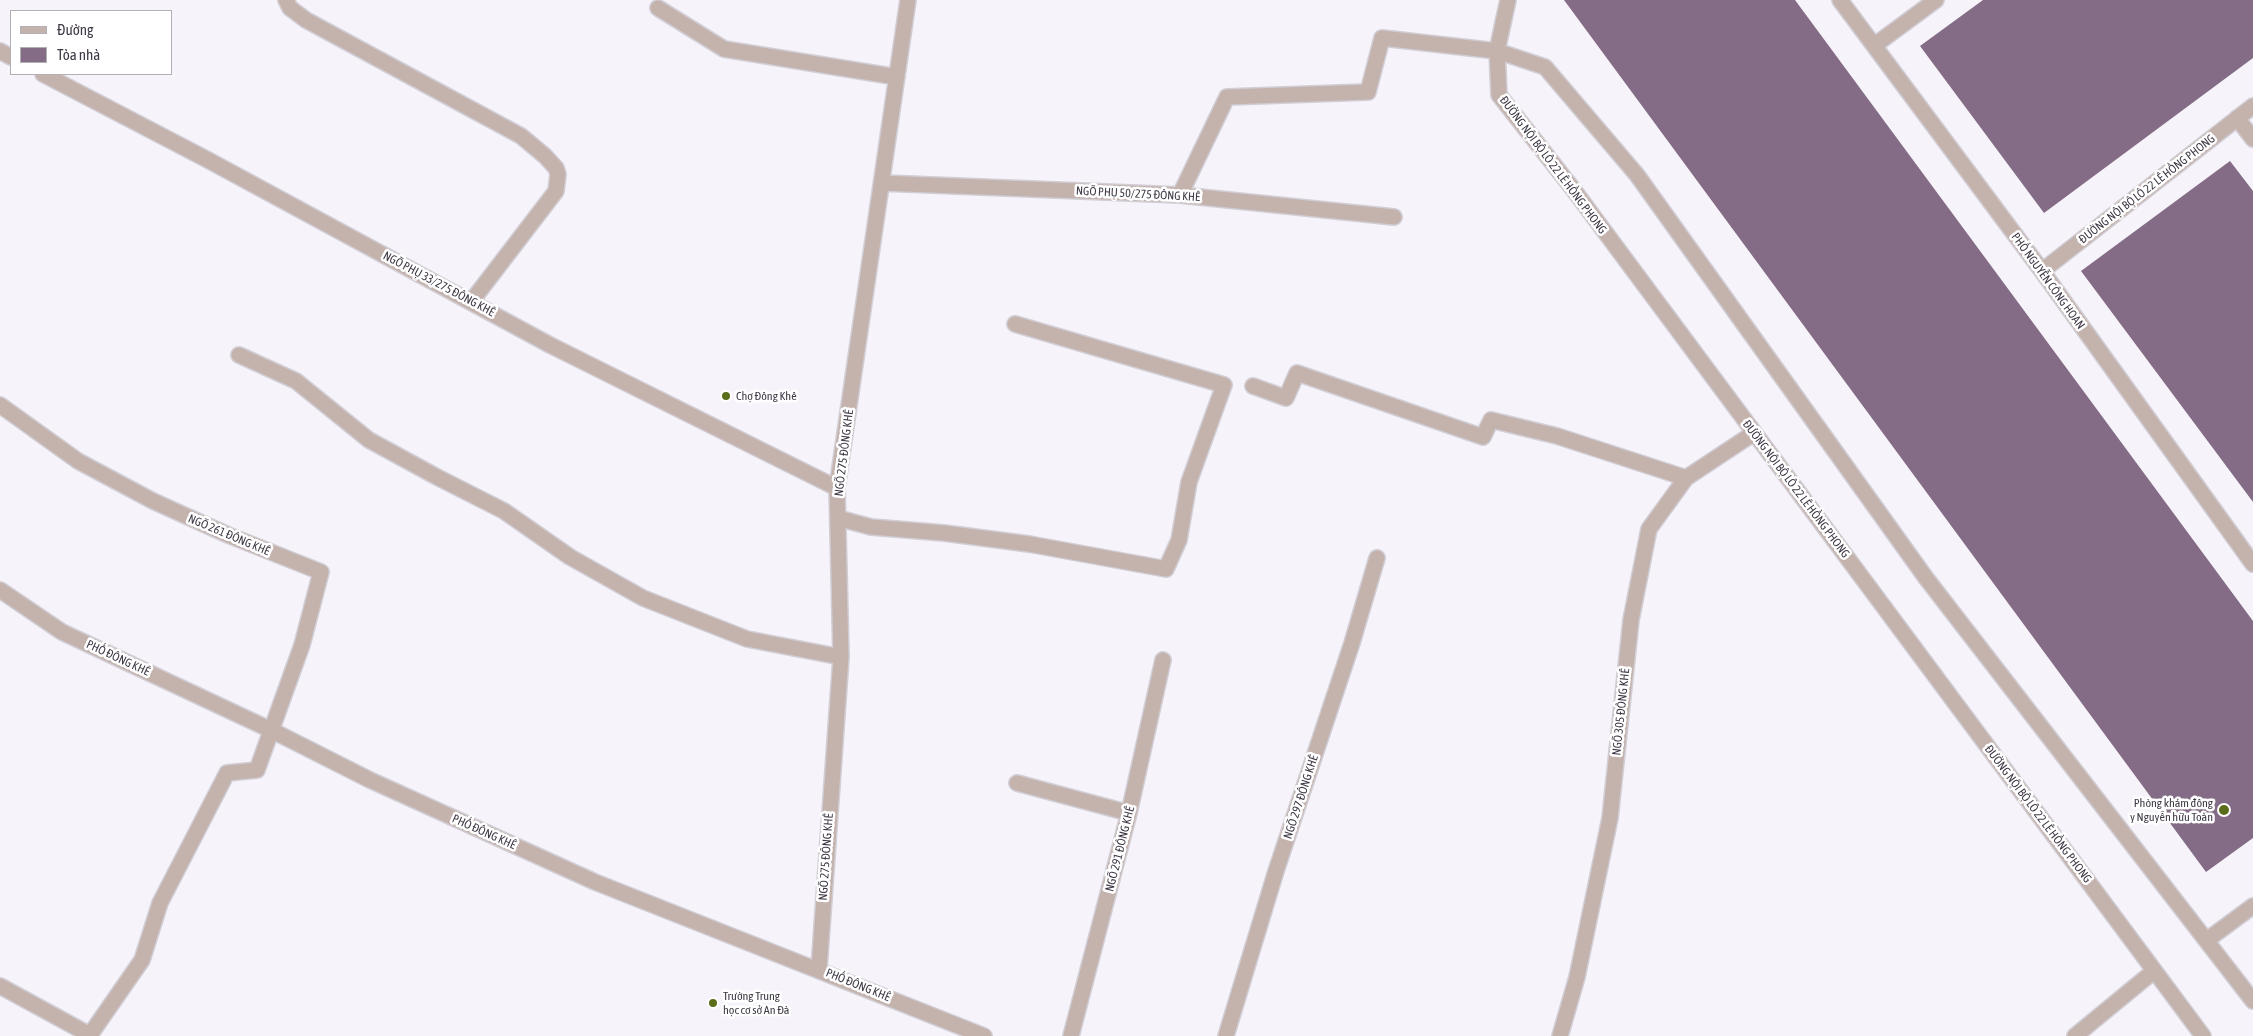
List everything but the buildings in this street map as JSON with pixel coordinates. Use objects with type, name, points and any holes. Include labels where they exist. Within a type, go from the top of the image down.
[{"type":"street","points":[[286,0],[290,8],[306,20],[521,136],[556,168],[558,174],[556,191],[471,302]]},
{"type":"street","name":"NGÕ 275 ĐÔNG KHÊ","points":[[818,969],[841,657],[837,488],[908,0]]},
{"type":"street","name":"ĐƯỜNG NỘI BỘ LÔ 22 LÊ HỒNG PHONG","points":[[1508,0],[1497,51],[1498,95],[1572,189],[2203,1036]]},
{"type":"street","name":"PHỐ NGUYỄN CÔNG HOAN","points":[[1840,0],[2042,271],[2253,564]]},
{"type":"street","points":[[1875,45],[1936,0]]},
{"type":"street","points":[[658,8],[724,49],[897,77]]},
{"type":"street","points":[[1180,195],[1227,97],[1368,92],[1382,38],[1497,51],[1545,67],[1637,175],[1926,578],[2253,1001]]},
{"type":"street","name":"NGÕ PHỤ 33/275 ĐÔNG KHÊ","points":[[45,75],[208,160],[550,345],[837,488]]},
{"type":"street","name":"ĐƯỜNG NỘI BỘ LÔ 22 LÊ HỒNG PHONG","points":[[2042,271],[2253,106]]},
{"type":"street","points":[[2237,118],[2253,139]]},
{"type":"street","name":"NGÕ PHỤ 50/275 ĐÔNG KHÊ","points":[[882,183],[1180,195],[1394,217]]},
{"type":"street","points":[[838,518],[871,528],[944,533],[1030,544],[1166,569],[1179,540],[1189,482],[1224,385],[1015,324]]},
{"type":"street","points":[[239,354],[296,380],[369,440],[504,511],[570,557],[642,598],[747,639],[841,657]]},
{"type":"street","points":[[1253,386],[1286,398],[1298,373],[1483,437],[1491,420],[1557,436],[1686,478]]},
{"type":"street","name":"NGÕ 261 ĐÔNG KHÊ","points":[[0,405],[78,460],[152,501],[228,535],[321,572],[302,645],[271,730]]},
{"type":"street","name":"NGÕ 305 ĐÔNG KHÊ","points":[[1560,1036],[1577,978],[1610,818],[1631,620],[1649,529],[1686,478],[1754,433]]},
{"type":"street","name":"NGÕ 297 ĐÔNG KHÊ","points":[[1226,1036],[1276,872],[1352,643],[1377,558]]},
{"type":"street","name":"PHỐ ĐÔNG KHÊ","points":[[0,590],[62,632],[271,730],[370,780],[595,882],[984,1036]]},
{"type":"street","name":"NGÕ 291 ĐÔNG KHÊ","points":[[1071,1036],[1129,813],[1164,660]]},
{"type":"street","points":[[0,986],[90,1034],[142,960],[160,903],[226,773],[257,770],[271,730]]},
{"type":"street","points":[[1017,783],[1129,813]]},
{"type":"street","points":[[2207,940],[2253,906]]},
{"type":"street","points":[[2075,1036],[2154,971]]},
{"type":"place","name":"Chợ Đông Khê","points":[[726,396]]},
{"type":"place","name":"Phòng khám đông y Nguyễn hữu Toàn","points":[[2224,810]]},
{"type":"place","name":"Trường Trung học cơ sở An Đà","points":[[713,1003]]}]
